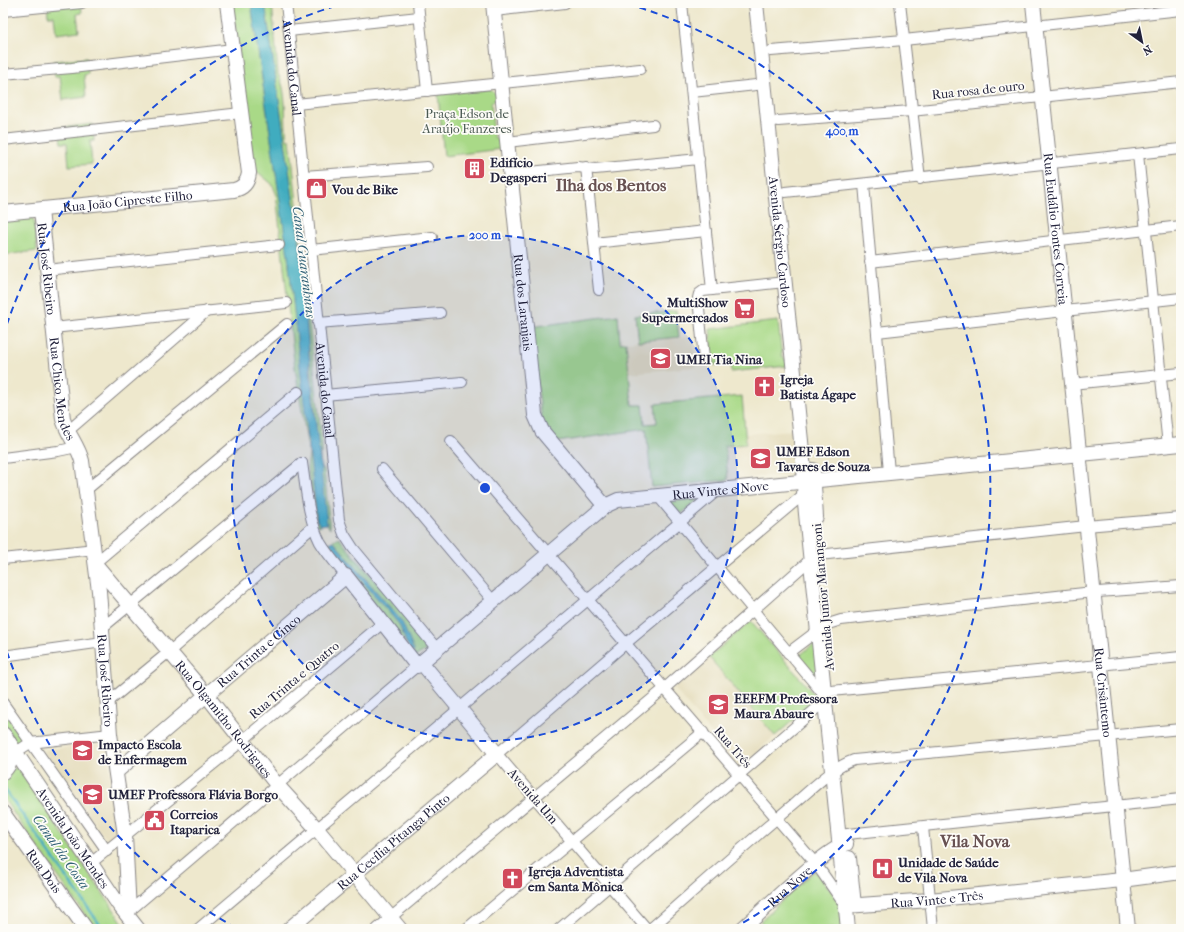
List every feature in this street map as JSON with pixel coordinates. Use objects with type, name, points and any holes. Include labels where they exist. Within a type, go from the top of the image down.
[{"type":"street","points":[[3,11],[82,3]]},
{"type":"street","points":[[3,140],[241,114],[227,3]]},
{"type":"street","name":"Avenida do Canal","points":[[286,3],[337,513],[344,534],[353,548],[437,649]]},
{"type":"street","points":[[418,3],[427,90]]},
{"type":"street","points":[[493,7],[566,3]]},
{"type":"street","points":[[682,3],[712,290]]},
{"type":"street","name":"Avenida Sérgio Cardoso","points":[[756,3],[766,52]]},
{"type":"street","name":"Avenida Sérgio Cardoso","points":[[766,3],[766,52],[799,379],[808,484]]},
{"type":"street","points":[[900,3],[911,111],[920,179]]},
{"type":"street","name":"Rua Eudálio Fontes Correia","points":[[1033,3],[1079,455]]},
{"type":"street","name":"Rua dos Laranjais","points":[[493,7],[535,415],[542,431],[605,506]]},
{"type":"street","points":[[766,52],[1035,27],[1181,10]]},
{"type":"street","points":[[289,31],[419,17]]},
{"type":"street","points":[[3,74],[72,68],[233,49]]},
{"type":"street","points":[[296,104],[640,69]]},
{"type":"street","name":"Rua rosa de ouro","points":[[773,122],[911,111],[1181,82]]},
{"type":"street","points":[[692,92],[769,83]]},
{"type":"street","name":"Rua João Cipreste Filho","points":[[3,213],[234,190],[242,187],[248,180],[249,173],[241,114]]},
{"type":"street","points":[[507,142],[653,125]]},
{"type":"street","points":[[780,193],[920,179],[1181,149]]},
{"type":"street","points":[[1138,154],[1161,375],[1174,445]]},
{"type":"street","points":[[511,174],[586,167],[595,169],[699,159]]},
{"type":"street","points":[[304,176],[427,167]]},
{"type":"street","points":[[586,167],[599,290]]},
{"type":"street","points":[[864,184],[889,472]]},
{"type":"street","name":"Rua José Ribeiro","points":[[41,210],[52,328]]},
{"type":"street","points":[[870,262],[1181,226]]},
{"type":"street","points":[[594,243],[706,231]]},
{"type":"street","points":[[311,250],[432,237]]},
{"type":"street","points":[[46,270],[279,245]]},
{"type":"street","points":[[704,359],[698,296],[700,292],[789,281]]},
{"type":"street","points":[[877,332],[1181,298]]},
{"type":"street","points":[[52,328],[286,303]]},
{"type":"street","points":[[68,431],[207,311]]},
{"type":"street","points":[[318,324],[440,313]]},
{"type":"street","points":[[86,490],[287,324]]},
{"type":"street","name":"Rua Chico Mendes","points":[[52,328],[63,419],[77,447]]},
{"type":"street","points":[[1071,384],[1181,373]]},
{"type":"street","points":[[325,395],[462,382]]},
{"type":"street","points":[[3,559],[95,556],[298,392]]},
{"type":"street","name":"Rua Três","points":[[451,441],[549,553],[625,644],[740,775],[850,906]]},
{"type":"street","name":"Rua Vinte e Nove","points":[[419,664],[494,602],[605,506],[618,500],[720,489],[808,484],[889,472],[1174,445]]},
{"type":"street","points":[[3,458],[77,447]]},
{"type":"street","name":"Rua José Ribeiro","points":[[77,447],[82,461],[99,591],[110,734],[124,836],[127,913]]},
{"type":"street","name":"Rua Crisântemo","points":[[1079,455],[1128,929]]},
{"type":"street","points":[[102,628],[302,463],[314,526],[324,549],[419,664],[127,913]]},
{"type":"street","points":[[382,469],[494,602]]},
{"type":"street","points":[[497,754],[715,567],[808,484]]},
{"type":"street","name":"Avenida Junior Marangoni","points":[[808,484],[827,696],[850,906],[857,929]]},
{"type":"street","points":[[198,929],[720,489]]},
{"type":"street","points":[[657,495],[753,612],[827,696]]},
{"type":"street","points":[[378,929],[665,688],[815,557],[1086,526],[1181,518]]},
{"type":"street","points":[[108,702],[170,651],[314,526]]},
{"type":"street","name":"Rua Olgamitho Rodrigues","points":[[95,556],[129,606],[170,651],[277,785],[317,829],[400,929]]},
{"type":"street","name":"Rua Trinta e Cinco","points":[[116,772],[346,576]]},
{"type":"street","points":[[788,653],[822,628],[841,620],[1093,592],[1181,586]]},
{"type":"street","name":"Rua Trinta e Quatro","points":[[91,863],[242,741],[384,622]]},
{"type":"street","points":[[3,656],[103,642]]},
{"type":"street","points":[[559,929],[740,775],[827,696],[1181,657]]},
{"type":"street","name":"Avenida Um","points":[[419,664],[648,929]]},
{"type":"street","name":"Avenida João Mendes","points":[[3,704],[107,851]]},
{"type":"street","points":[[648,929],[776,818],[836,769],[854,760],[1107,737],[1181,728]]},
{"type":"street","points":[[466,929],[703,732]]},
{"type":"street","points":[[3,772],[11,760],[8,741],[30,743],[110,734]]},
{"type":"street","name":"Avenida João Mendes","points":[[8,741],[138,929]]},
{"type":"street","name":"Rua Cecília Pitanga Pinto","points":[[289,929],[356,875],[497,754]]},
{"type":"street","points":[[843,840],[923,827],[1181,799]]},
{"type":"street","name":"Rua Dois","points":[[3,813],[86,929]]},
{"type":"street","points":[[923,827],[933,929]]},
{"type":"street","name":"Rua Nove","points":[[751,926],[843,840]]},
{"type":"street","name":"Rua Vinte e Três","points":[[850,906],[930,900],[1122,880],[1181,872]]},
{"type":"street","name":"Avenida Junior Marangoni","points":[[848,929],[850,906]]},
{"type":"shaded area","name":"UMEI Tia Nina","points":[[693,336],[696,367],[628,373],[626,342]]},
{"type":"shaded area","name":"UMEF Edson Tavares de Souza","points":[[793,430],[797,470],[795,473],[728,480],[725,446],[746,444],[745,434]]},
{"type":"shaded area","name":"EEEFM Professora Maura Abaure","points":[[709,657],[775,736],[741,765],[737,765],[674,688]]},
{"type":"shaded area","name":"UMEF Professora Flávia Borgo","points":[[108,743],[116,838],[110,844],[43,750]]},
{"type":"green space","points":[[47,3],[81,3],[82,13],[77,14],[79,31],[56,34],[54,16],[48,16]]},
{"type":"green space","points":[[232,3],[251,3],[288,256],[317,520],[320,525],[317,526],[307,468],[309,455],[294,361],[276,193],[272,184],[254,169]]},
{"type":"green space","points":[[265,3],[272,3],[278,74],[283,88],[287,140],[290,140],[322,445],[322,453],[320,453],[321,469],[324,469],[330,529],[327,524],[322,488],[300,246]]},
{"type":"green space","points":[[87,58],[88,74],[84,75],[86,97],[63,100],[60,76],[55,77],[53,61]]},
{"type":"green space","name":"Praça Edson de Araújo Fanzeres","points":[[491,89],[496,94],[497,99],[491,103],[494,137],[500,142],[501,149],[444,156],[438,94]]},
{"type":"green space","points":[[93,124],[94,141],[90,141],[92,164],[69,166],[67,143],[61,143],[59,128]]},
{"type":"green space","points":[[31,217],[34,221],[37,251],[3,255],[3,220]]},
{"type":"green space","points":[[676,311],[679,337],[638,341],[635,315]]},
{"type":"green space","points":[[618,315],[620,343],[626,342],[632,405],[643,405],[645,424],[657,423],[655,404],[742,396],[746,444],[725,446],[728,480],[652,487],[646,429],[557,442],[542,420],[530,327]]},
{"type":"green space","points":[[778,321],[782,357],[787,361],[787,366],[731,372],[730,361],[717,362],[717,365],[714,365],[710,329]]},
{"type":"green space","points":[[700,498],[681,514],[670,503],[670,502]]},
{"type":"green space","points":[[339,538],[427,643],[426,650],[415,657],[400,619],[333,541]]},
{"type":"green space","points":[[330,543],[399,624],[408,646],[326,545]]},
{"type":"green space","points":[[751,621],[818,699],[775,736],[709,657]]},
{"type":"green space","points":[[817,641],[820,679],[799,656]]},
{"type":"green space","points":[[3,710],[22,738],[18,742],[16,742],[3,723]]},
{"type":"green space","points":[[14,768],[18,768],[127,929],[95,929],[3,798],[3,779]]},
{"type":"green space","points":[[813,872],[817,872],[838,900],[845,929],[766,929],[760,921]]},
{"type":"water","points":[[251,3],[265,3],[300,246],[311,380],[327,524],[320,525],[317,520],[288,256]]},
{"type":"water","points":[[333,541],[402,622],[414,651],[411,654],[399,624],[330,543]]},
{"type":"waterway","name":"Canal da Costa","points":[[3,787],[103,929]]},
{"type":"place","name":"Edifício Degasperi","points":[[475,169]]},
{"type":"place","name":"Vou de Bike","points":[[317,189]]},
{"type":"place","name":"MultiShow Supermercados","points":[[744,309]]},
{"type":"place","name":"UMEI Tia Nina","points":[[661,359]]},
{"type":"place","name":"Igreja Batista Ágape","points":[[764,386]]},
{"type":"place","name":"UMEF Edson Tavares de Souza","points":[[761,458]]},
{"type":"place","name":"EEEFM Professora Maura Abaure","points":[[718,705]]},
{"type":"place","name":"Impacto Escola de Enfermagem","points":[[82,751]]},
{"type":"place","name":"UMEF Professora Flávia Borgo","points":[[93,794]]},
{"type":"place","name":"Correios Itaparica","points":[[154,821]]},
{"type":"place","name":"Unidade de Saúde de Vila Nova","points":[[882,869]]},
{"type":"place","name":"Igreja Adventista em Santa Mônica","points":[[512,878]]},
{"type":"district","name":"Ilha dos Bentos","points":[[611,185]]},
{"type":"district","name":"Vila Nova","points":[[975,841]]},
{"type":"water label","name":"Canal Guaranhuns","points":[[304,262]]}]
